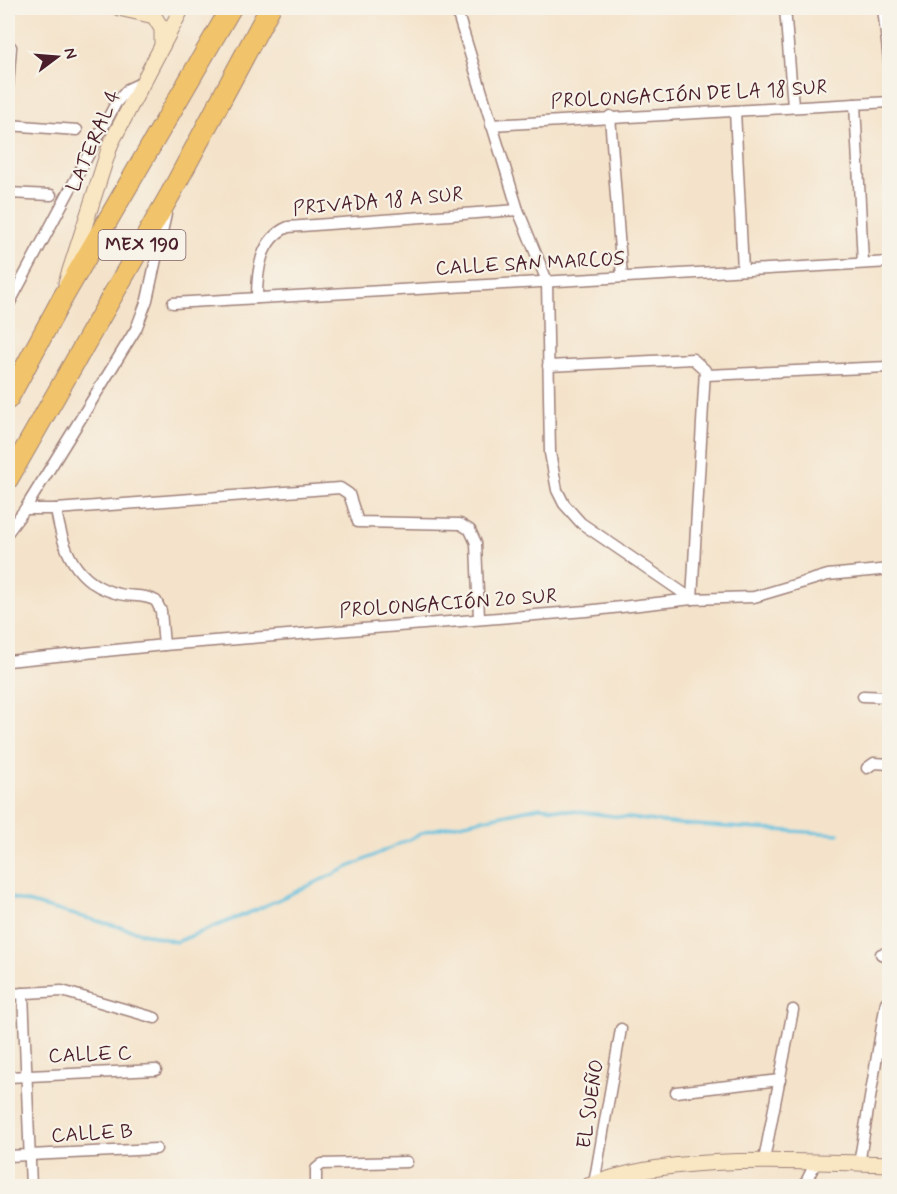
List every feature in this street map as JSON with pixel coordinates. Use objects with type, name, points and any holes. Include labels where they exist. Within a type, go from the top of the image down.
[{"type":"highway","name":"MEX 190","points":[[8,399],[62,299],[231,8]]},
{"type":"highway","name":"MEX 190","points":[[8,478],[171,193],[270,8]]},
{"type":"street","points":[[119,8],[149,11],[162,29],[162,46]]},
{"type":"street","name":"LATERAL 4","points":[[62,299],[74,252],[111,143],[182,8]]},
{"type":"street","points":[[456,8],[518,210],[547,281],[551,459],[553,476],[564,504],[581,523],[692,599]]},
{"type":"street","points":[[785,8],[793,106]]},
{"type":"street","points":[[883,8],[890,69]]},
{"type":"street","points":[[8,47],[11,47],[8,85]]},
{"type":"street","points":[[8,306],[116,103],[128,89],[141,83]]},
{"type":"street","name":"PROLONGACIÓN DE LA 18 SUR","points":[[491,124],[890,102]]},
{"type":"street","points":[[855,104],[863,263]]},
{"type":"street","points":[[735,111],[743,270]]},
{"type":"street","points":[[610,116],[622,277]]},
{"type":"street","points":[[8,125],[76,130]]},
{"type":"street","points":[[8,193],[51,195]]},
{"type":"street","points":[[8,532],[26,509],[136,329],[147,300],[171,193]]},
{"type":"street","name":"PRIVADA 18 A SUR","points":[[257,298],[258,263],[271,239],[288,226],[518,210]]},
{"type":"street","name":"CALLE SAN MARCOS","points":[[173,303],[890,262]]},
{"type":"street","points":[[548,366],[693,360],[701,364],[706,375],[692,599]]},
{"type":"street","points":[[706,375],[888,366]]},
{"type":"street","points":[[26,509],[56,509],[340,488],[349,494],[358,522],[460,524],[471,530],[476,543],[479,619]]},
{"type":"street","points":[[56,509],[63,543],[73,564],[107,590],[156,601],[161,611],[164,645]]},
{"type":"street","name":"PROLONGACIÓN 20 SUR","points":[[8,661],[164,645],[586,611],[692,599],[754,597],[828,575],[888,569]]},
{"type":"street","points":[[863,696],[890,697]]},
{"type":"street","points":[[867,768],[874,763],[890,764]]},
{"type":"street","points":[[8,994],[62,991],[155,1018]]},
{"type":"street","points":[[23,993],[31,1186]]},
{"type":"street","points":[[858,1164],[886,1002]]},
{"type":"street","points":[[764,1160],[793,1011]]},
{"type":"street","name":"EL SUEÑO","points":[[591,1185],[621,1029]]},
{"type":"street","name":"CALLE C","points":[[8,1077],[156,1070]]},
{"type":"street","points":[[676,1092],[780,1080]]},
{"type":"street","name":"CALLE B","points":[[8,1156],[156,1149]]},
{"type":"street","points":[[591,1185],[617,1182],[657,1169],[764,1160],[890,1164]]},
{"type":"street","points":[[316,1186],[316,1169],[322,1164],[407,1162]]},
{"type":"street","points":[[804,1186],[816,1162]]},
{"type":"waterway","points":[[8,897],[176,942],[256,910],[427,831],[540,807],[679,824],[839,834]]}]
